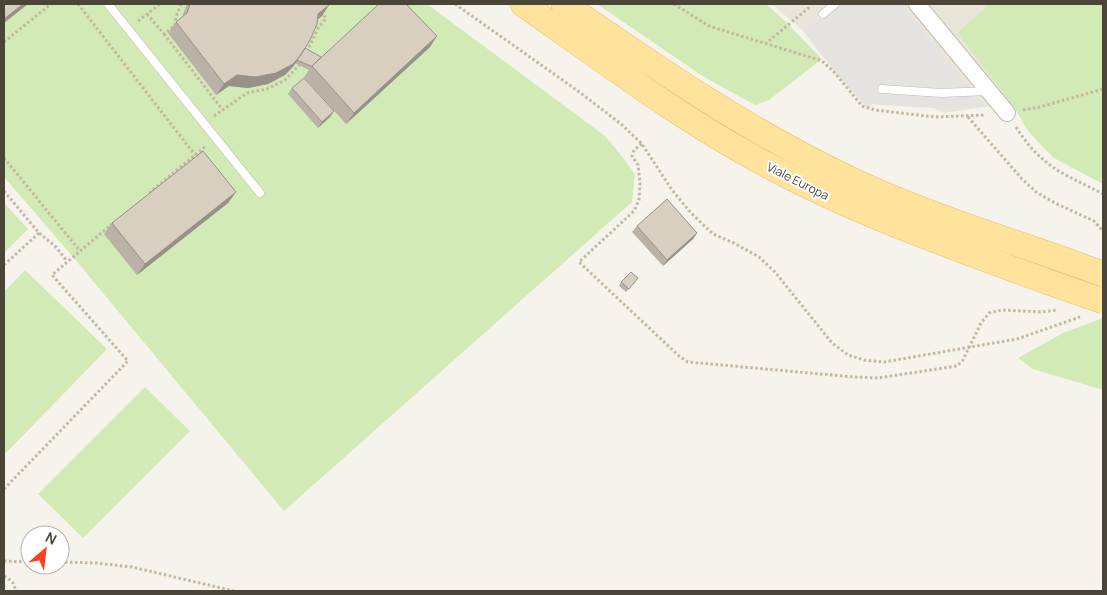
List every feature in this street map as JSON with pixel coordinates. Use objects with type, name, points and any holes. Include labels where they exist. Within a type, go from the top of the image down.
[{"type":"main road","name":"Viale Europa","points":[[523,4],[688,118],[768,166],[869,215],[1103,301]]},
{"type":"main road","name":"Viale Europa","points":[[564,4],[695,94],[812,161],[855,182],[927,212],[1103,274]]},
{"type":"street","points":[[917,4],[1007,113]]},
{"type":"lane","points":[[108,4],[260,193]]},
{"type":"lane","points":[[823,14],[835,4]]},
{"type":"lane","points":[[882,90],[941,93],[990,91]]},
{"type":"path","points":[[4,42],[51,4]]},
{"type":"path","points":[[78,4],[196,155]]},
{"type":"path","points":[[128,29],[160,4]]},
{"type":"path","points":[[164,34],[176,25],[176,18],[181,4]]},
{"type":"path","points":[[455,4],[605,111],[642,144],[672,190],[691,214],[713,234],[759,257],[775,272],[832,343],[848,354],[864,360],[884,362],[1017,339],[1083,316]]},
{"type":"path","points":[[765,44],[814,4]]},
{"type":"path","points":[[205,123],[222,109],[247,93],[267,89],[286,80],[302,62],[318,28],[326,18],[321,11]]},
{"type":"path","points":[[147,14],[222,109]]},
{"type":"path","points":[[1007,113],[1021,135],[1041,159],[1056,170],[1103,194]]},
{"type":"path","points":[[967,116],[1036,192],[1094,221],[1103,231]]},
{"type":"path","points":[[145,197],[216,138]]},
{"type":"path","points":[[642,144],[634,150],[632,156],[638,165],[640,182],[639,200],[634,211],[579,262],[679,356],[688,362],[878,378],[957,366],[963,360],[984,319],[993,311],[1041,312],[1062,309]]},
{"type":"path","points":[[4,158],[80,251]]},
{"type":"path","points":[[4,191],[39,233],[55,246],[67,261]]},
{"type":"path","points":[[4,490],[128,361],[52,276],[67,261],[116,221]]},
{"type":"path","points":[[4,265],[39,233]]},
{"type":"path","points":[[4,561],[20,562]]},
{"type":"path","points":[[70,562],[132,567],[234,591]]},
{"type":"path","points":[[4,576],[15,585],[15,591]]},
{"type":"shaded area","points":[[772,4],[989,4],[957,33],[1014,107],[984,107],[944,113],[933,108],[872,104],[868,109],[832,69],[803,31]]},
{"type":"shaded area","points":[[839,4],[900,4],[984,107],[933,108],[872,104],[862,101],[803,31]]},
{"type":"green space","points":[[4,4],[427,4],[605,136],[635,174],[632,202],[284,511],[4,177]]},
{"type":"green space","points":[[597,4],[766,4],[822,59],[769,100],[755,105],[704,77]]},
{"type":"green space","points":[[989,4],[1103,4],[1103,184],[1054,158],[1042,146],[1028,131],[1014,107],[957,33]]},
{"type":"green space","points":[[4,203],[28,229],[4,253]]},
{"type":"green space","points":[[25,270],[107,349],[4,455],[4,292]]},
{"type":"green space","points":[[1103,318],[1103,390],[1033,369],[1018,358],[1063,333]]},
{"type":"green space","points":[[145,387],[190,431],[83,538],[38,494]]},
{"type":"building","points":[[4,4],[23,4],[4,19]]},
{"type":"building","points":[[190,4],[329,5],[318,14],[317,24],[310,40],[293,64],[276,73],[256,77],[237,75],[224,84],[176,22],[187,13]]},
{"type":"building","points":[[379,4],[406,4],[437,36],[354,113],[312,66]]},
{"type":"building","points":[[305,48],[321,57],[313,67],[297,60]]},
{"type":"building","points":[[304,78],[334,111],[322,122],[292,88]]},
{"type":"building","points":[[203,151],[236,192],[145,264],[112,223]]},
{"type":"building","points":[[667,199],[697,233],[667,260],[637,226]]},
{"type":"building","points":[[631,272],[638,278],[629,289],[621,282]]}]
